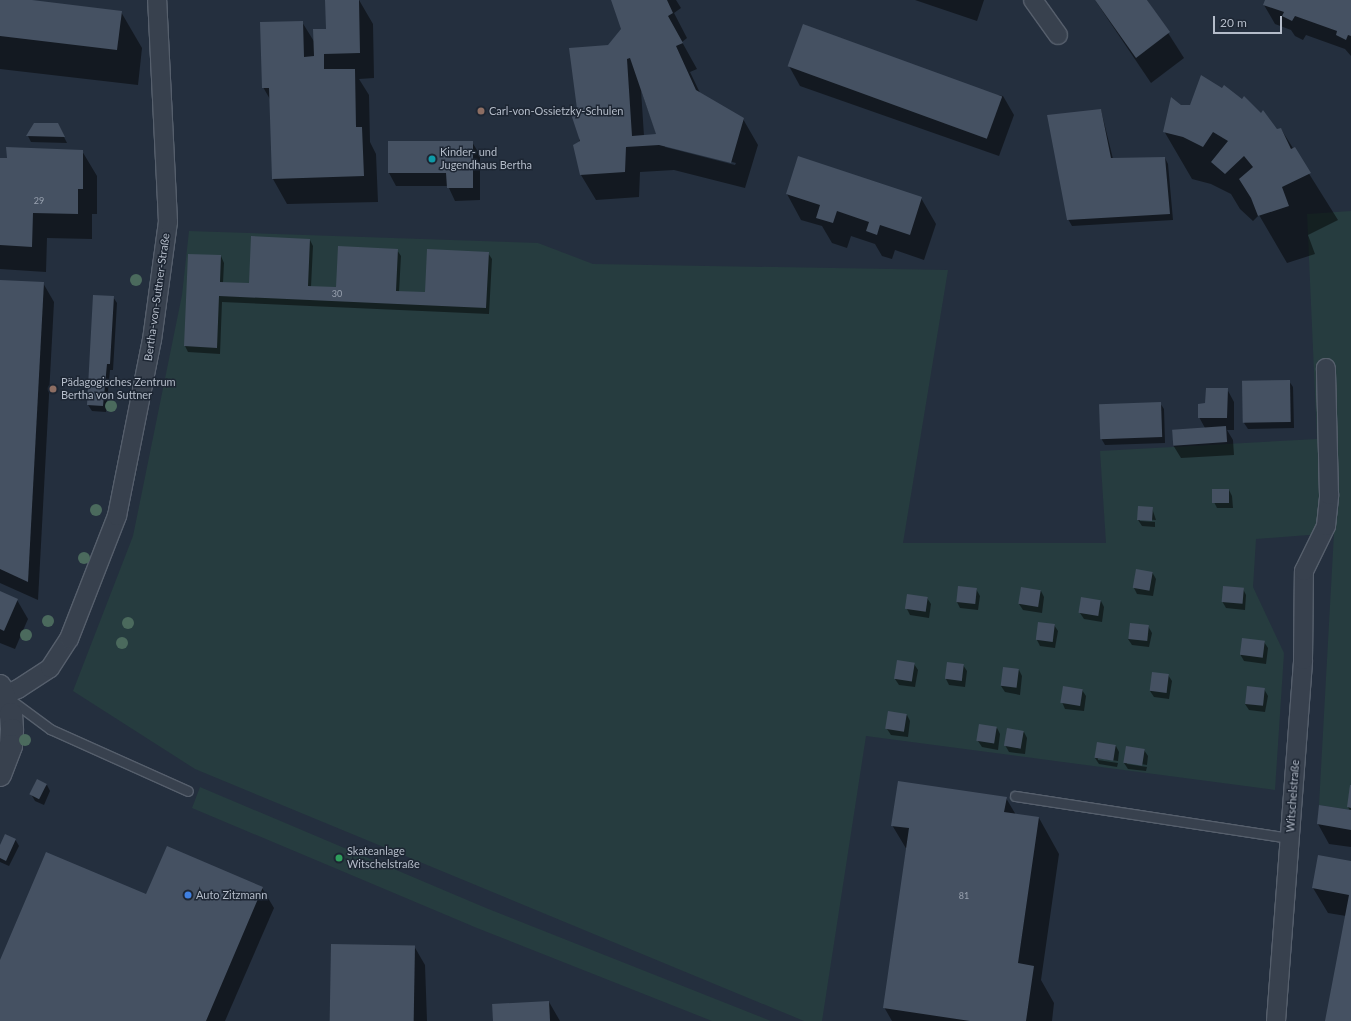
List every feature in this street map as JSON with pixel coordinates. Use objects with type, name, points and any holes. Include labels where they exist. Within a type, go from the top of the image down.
[{"type":"street","name":"Bertha-von-Suttner-Straße","points":[[2,693],[50,668],[69,639],[117,516],[152,340],[168,222],[157,0]]},
{"type":"street","points":[[1033,0],[1058,35]]},
{"type":"street","name":"Witschelstraße","points":[[1276,1021],[1303,660],[1304,571],[1326,526],[1329,495],[1326,368]]},
{"type":"street","points":[[0,775],[11,746],[12,730],[11,714],[2,693]]},
{"type":"lane","points":[[2,693],[50,729],[188,791]]},
{"type":"lane","points":[[1015,796],[1290,838]]},
{"type":"green space","points":[[1351,211],[1351,810],[1319,805],[1334,533],[1256,539],[1253,587],[1284,653],[1275,790],[866,736],[822,1021],[804,1021],[195,769],[73,691],[133,536],[182,295],[189,231],[538,243],[593,264],[948,270],[903,543],[1106,543],[1100,451],[1317,439],[1307,214]]},
{"type":"green space","name":"Skateanlage Witschelstraße","points":[[200,787],[486,908],[771,1021],[712,1021],[477,928],[192,808]]},
{"type":"building","points":[[0,0],[32,0],[122,11],[117,50],[0,36]]},
{"type":"building","points":[[325,0],[359,0],[360,53],[324,54],[324,69],[355,69],[356,127],[362,127],[364,176],[272,179],[269,88],[262,88],[260,22],[303,21],[304,57],[314,56],[313,29],[326,29]]},
{"type":"building","points":[[611,0],[667,0],[673,13],[668,16],[683,43],[676,46],[696,90],[744,118],[731,163],[659,145],[626,147],[625,172],[580,175],[573,145],[580,141],[570,111],[577,109],[569,48],[608,45],[621,29]],"holes":[[[630,58],[656,134],[632,136],[627,59]]]},
{"type":"building","points":[[1095,0],[1147,0],[1170,32],[1136,58]]},
{"type":"building","points":[[1265,0],[1351,0],[1351,36],[1348,35],[1346,40],[1336,35],[1337,31],[1295,16],[1292,21],[1282,16],[1284,12],[1263,5]]},
{"type":"building","points":[[803,24],[1002,97],[987,139],[788,66]]},
{"type":"building","points":[[1201,75],[1222,88],[1224,85],[1242,99],[1244,96],[1261,113],[1263,110],[1277,129],[1281,128],[1291,149],[1295,147],[1311,173],[1282,187],[1289,206],[1258,216],[1251,198],[1239,179],[1253,167],[1244,156],[1225,174],[1211,162],[1228,141],[1213,132],[1203,147],[1183,137],[1163,132],[1171,97],[1181,105],[1190,105]]},
{"type":"building","points":[[1101,109],[1111,158],[1165,157],[1170,214],[1067,220],[1047,115]]},
{"type":"building","points":[[34,123],[58,123],[65,137],[26,136]]},
{"type":"building","points":[[388,141],[473,141],[473,188],[447,188],[446,173],[388,173]]},
{"type":"building","points":[[6,147],[83,150],[83,189],[78,189],[78,214],[33,213],[32,247],[0,245],[0,158],[7,158]]},
{"type":"building","points":[[798,156],[922,197],[910,235],[880,225],[877,235],[866,231],[869,222],[837,211],[833,223],[816,218],[820,205],[786,194]]},
{"type":"building","points":[[251,236],[310,239],[308,286],[336,287],[338,246],[398,249],[396,291],[425,292],[427,249],[489,252],[486,308],[219,296],[217,348],[184,346],[188,254],[221,255],[220,282],[249,283]]},
{"type":"building","points":[[0,280],[44,282],[28,582],[0,569]]},
{"type":"building","points":[[93,295],[114,296],[110,364],[107,364],[103,406],[87,405]]},
{"type":"building","points":[[1290,380],[1291,422],[1243,423],[1242,381]]},
{"type":"building","points":[[1206,388],[1228,388],[1227,418],[1198,418],[1198,404],[1205,403]]},
{"type":"building","points":[[1161,402],[1162,437],[1100,439],[1099,404]]},
{"type":"building","points":[[1226,426],[1227,442],[1173,446],[1172,430]]},
{"type":"building","points":[[1212,489],[1229,489],[1229,503],[1212,503]]},
{"type":"building","points":[[1138,506],[1153,507],[1152,521],[1137,520]]},
{"type":"building","points":[[1136,569],[1153,572],[1149,591],[1133,588]]},
{"type":"building","points":[[958,586],[977,588],[975,604],[956,602]]},
{"type":"building","points":[[1223,586],[1244,588],[1243,604],[1222,602]]},
{"type":"building","points":[[1021,587],[1041,590],[1038,607],[1018,604]]},
{"type":"building","points":[[0,591],[18,599],[4,631],[0,629]]},
{"type":"building","points":[[907,594],[928,597],[926,612],[905,609]]},
{"type":"building","points":[[1081,597],[1101,600],[1098,616],[1078,613]]},
{"type":"building","points":[[1038,622],[1055,624],[1053,642],[1036,640]]},
{"type":"building","points":[[1130,623],[1149,625],[1147,641],[1128,639]]},
{"type":"building","points":[[1242,638],[1265,641],[1263,658],[1240,655]]},
{"type":"building","points":[[897,660],[915,663],[912,682],[894,679]]},
{"type":"building","points":[[947,662],[964,664],[962,681],[945,679]]},
{"type":"building","points":[[1003,667],[1019,669],[1017,688],[1001,686]]},
{"type":"building","points":[[1152,672],[1169,674],[1167,693],[1150,691]]},
{"type":"building","points":[[1063,686],[1083,689],[1080,706],[1060,703]]},
{"type":"building","points":[[1247,686],[1265,688],[1263,706],[1245,704]]},
{"type":"building","points":[[888,711],[907,714],[904,732],[885,729]]},
{"type":"building","points":[[979,724],[997,727],[994,744],[976,741]]},
{"type":"building","points":[[1007,728],[1024,731],[1021,749],[1004,746]]},
{"type":"building","points":[[1097,742],[1116,745],[1113,761],[1094,758]]},
{"type":"building","points":[[1126,746],[1145,749],[1142,766],[1123,763]]},
{"type":"building","points":[[37,779],[47,784],[39,799],[29,794]]},
{"type":"building","points":[[898,781],[1007,797],[1004,812],[1039,817],[1018,963],[1034,966],[1026,1021],[970,1021],[883,1008],[909,828],[891,826]]},
{"type":"building","points":[[1351,785],[1351,808],[1347,807]]},
{"type":"building","points":[[1319,805],[1351,810],[1351,830],[1317,824]]},
{"type":"building","points":[[5,834],[16,839],[6,861],[0,858],[0,845]]},
{"type":"building","points":[[167,846],[263,887],[206,1021],[0,1021],[0,960],[46,852],[146,894]]},
{"type":"building","points":[[1318,855],[1351,861],[1351,1021],[1325,1021],[1349,895],[1312,888]]},
{"type":"building","points":[[331,944],[415,945],[414,1021],[330,1021]]},
{"type":"building","points":[[549,1001],[550,1021],[493,1021],[492,1004]]},
{"type":"place","name":"Carl-von-Ossietzky-Schulen","points":[[481,111]]},
{"type":"place","name":"Kinder- und Jugendhaus Bertha","points":[[432,159]]},
{"type":"place","name":"Pädagogisches Zentrum Bertha von Suttner","points":[[53,389]]},
{"type":"place","name":"Skateanlage Witschelstraße","points":[[339,858]]},
{"type":"place","name":"Auto Zitzmann","points":[[188,895]]}]
